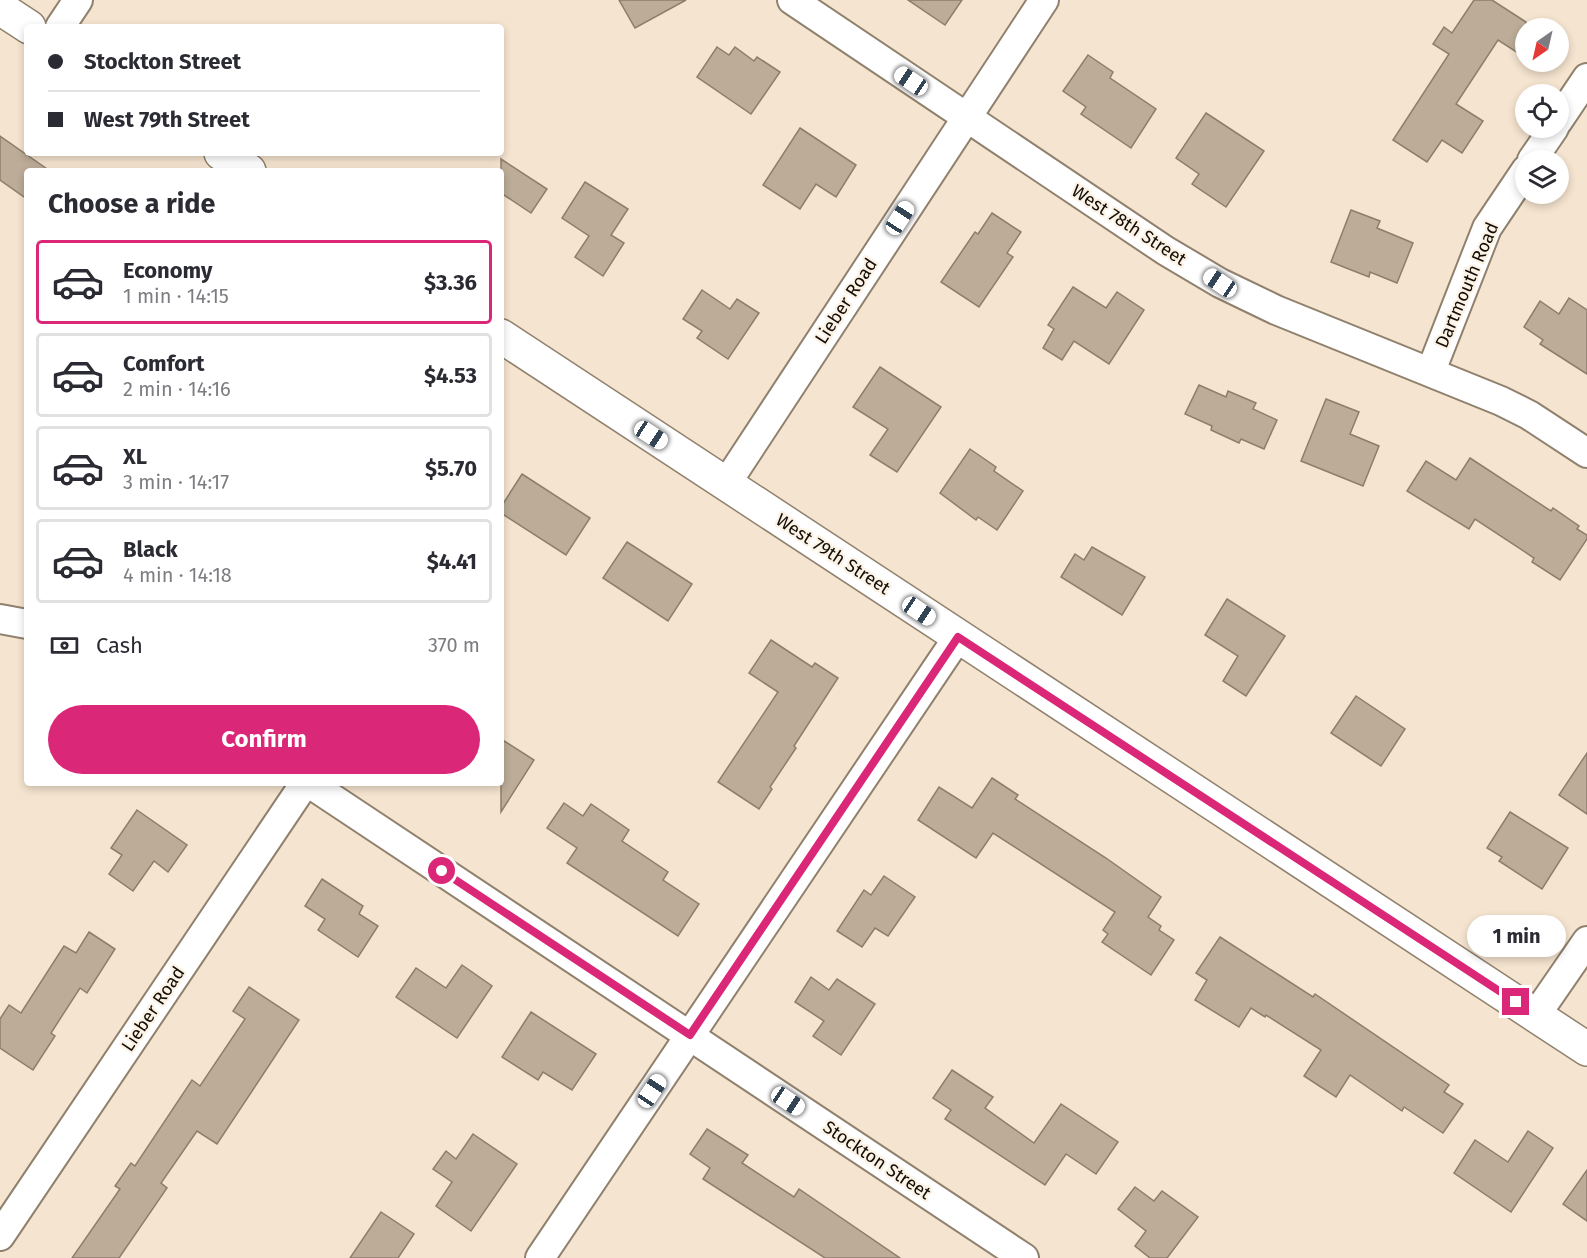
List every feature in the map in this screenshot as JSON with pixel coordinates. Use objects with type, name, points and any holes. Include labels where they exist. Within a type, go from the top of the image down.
[{"type":"main road","points":[[0,8],[24,24]]},
{"type":"main road","points":[[226,156],[244,168]]},
{"type":"main road","name":"West 79th Street","points":[[504,338],[1587,1049]]},
{"type":"street","points":[[62,24],[78,0]]},
{"type":"street","name":"West 78th Street","points":[[792,0],[1166,251],[1220,283],[1276,310],[1501,401],[1528,415],[1587,453]]},
{"type":"street","name":"Lieber Road","points":[[726,484],[1044,0]]},
{"type":"street","points":[[1569,105],[1587,78]]},
{"type":"street","name":"Dartmouth Road","points":[[1431,371],[1487,228],[1515,186]]},
{"type":"street","points":[[0,619],[24,623]]},
{"type":"street","points":[[540,1258],[958,637]]},
{"type":"street","name":"Lieber Road","points":[[0,1236],[305,786]]},
{"type":"street","name":"Stockton Street","points":[[312,786],[1024,1258]]},
{"type":"street","points":[[1536,1015],[1587,941]]},
{"type":"building","points":[[619,0],[686,0],[635,28]]},
{"type":"building","points":[[908,0],[962,0],[945,25]]},
{"type":"building","points":[[1474,0],[1492,0],[1520,18],[1515,18],[1515,51],[1498,40],[1456,104],[1483,121],[1462,153],[1442,140],[1427,162],[1393,140],[1449,54],[1433,44],[1444,27],[1452,33]]},
{"type":"building","points":[[717,47],[729,55],[735,47],[754,61],[757,57],[780,72],[751,114],[697,77]]},
{"type":"building","points":[[1088,55],[1113,72],[1110,78],[1156,109],[1131,148],[1081,114],[1086,107],[1063,91]]},
{"type":"building","points":[[1206,113],[1264,151],[1226,207],[1192,184],[1199,174],[1176,158]]},
{"type":"building","points":[[800,128],[856,165],[836,197],[816,184],[800,209],[763,185]]},
{"type":"building","points":[[0,136],[24,153],[24,156],[29,156],[46,168],[24,168],[24,197],[0,180]]},
{"type":"building","points":[[501,159],[547,189],[531,213],[504,195],[504,168],[501,168]]},
{"type":"building","points":[[585,182],[628,209],[611,235],[624,243],[603,276],[575,257],[589,236],[562,218]]},
{"type":"building","points":[[1351,210],[1380,221],[1377,228],[1413,243],[1397,283],[1370,272],[1369,277],[1331,262]]},
{"type":"building","points":[[992,213],[1021,232],[1007,253],[1013,257],[979,307],[941,282],[975,232],[978,234]]},
{"type":"building","points":[[1073,287],[1106,308],[1117,292],[1144,310],[1109,364],[1074,341],[1062,360],[1043,348],[1054,329],[1048,325]]},
{"type":"building","points":[[702,290],[730,309],[737,299],[759,313],[728,359],[697,338],[702,331],[683,319]]},
{"type":"building","points":[[1569,298],[1587,310],[1587,374],[1540,344],[1543,340],[1524,327],[1540,301],[1559,314]]},
{"type":"building","points":[[880,367],[941,407],[897,472],[870,455],[888,429],[853,407]]},
{"type":"building","points":[[1199,385],[1226,397],[1228,391],[1256,403],[1253,409],[1277,420],[1264,449],[1241,439],[1239,443],[1211,430],[1212,426],[1185,414]]},
{"type":"building","points":[[1326,399],[1359,412],[1350,434],[1379,446],[1363,486],[1301,461]]},
{"type":"building","points":[[970,449],[996,467],[994,471],[1023,491],[997,530],[978,517],[976,520],[940,493]]},
{"type":"building","points":[[1470,458],[1551,511],[1553,508],[1579,526],[1577,529],[1587,535],[1587,539],[1560,580],[1532,562],[1534,558],[1475,519],[1469,529],[1407,491],[1426,461],[1456,480]]},
{"type":"building","points":[[522,474],[590,518],[566,555],[504,515],[504,502]]},
{"type":"building","points":[[627,542],[692,584],[668,621],[603,578]]},
{"type":"building","points":[[1092,547],[1145,577],[1122,615],[1061,577],[1075,554],[1084,560]]},
{"type":"building","points":[[1227,599],[1285,636],[1246,696],[1223,681],[1238,656],[1205,635]]},
{"type":"building","points":[[771,640],[812,667],[815,663],[838,678],[794,746],[796,748],[770,787],[772,789],[759,809],[718,782],[778,692],[749,673]]},
{"type":"building","points":[[1356,696],[1405,729],[1381,766],[1331,733]]},
{"type":"building","points":[[504,741],[534,760],[501,812],[501,786],[504,786]]},
{"type":"building","points":[[1587,753],[1587,814],[1559,795]]},
{"type":"building","points":[[992,778],[1018,795],[1015,799],[1161,897],[1148,917],[1161,926],[1159,930],[1174,940],[1151,975],[1102,942],[1108,934],[1103,930],[1115,912],[993,833],[976,858],[918,820],[939,787],[972,808]]},
{"type":"building","points":[[564,803],[583,816],[591,804],[629,830],[622,841],[668,872],[663,880],[699,904],[678,936],[567,863],[577,848],[547,828]]},
{"type":"building","points":[[137,810],[187,845],[168,872],[154,861],[133,891],[109,874],[122,855],[111,848]]},
{"type":"building","points":[[1510,812],[1568,848],[1542,889],[1499,861],[1502,857],[1487,848]]},
{"type":"building","points":[[884,876],[915,897],[888,936],[875,928],[862,947],[837,931],[864,890],[871,895]]},
{"type":"building","points":[[322,879],[363,906],[359,914],[378,926],[358,957],[318,930],[325,919],[305,906]]},
{"type":"building","points":[[89,932],[115,949],[87,993],[80,988],[51,1033],[55,1036],[33,1070],[0,1048],[0,1019],[9,1005],[21,1013],[64,946],[76,953]]},
{"type":"building","points":[[1220,937],[1313,997],[1315,994],[1449,1085],[1444,1092],[1463,1104],[1443,1133],[1404,1107],[1402,1111],[1350,1075],[1336,1097],[1304,1076],[1321,1050],[1266,1015],[1265,1017],[1251,1008],[1239,1027],[1195,1000],[1207,980],[1196,973]]},
{"type":"building","points":[[462,965],[492,986],[457,1038],[396,997],[416,968],[446,988]]},
{"type":"building","points":[[811,977],[829,990],[837,979],[875,1004],[841,1055],[813,1036],[824,1021],[795,1002]]},
{"type":"building","points":[[249,987],[299,1020],[217,1144],[197,1131],[161,1183],[167,1188],[119,1258],[72,1258],[120,1189],[115,1186],[131,1163],[135,1166],[192,1080],[200,1086],[245,1019],[233,1011]]},
{"type":"building","points":[[531,1012],[596,1054],[572,1090],[543,1072],[538,1080],[502,1057]]},
{"type":"building","points":[[952,1070],[993,1097],[985,1108],[1034,1143],[1061,1104],[1118,1142],[1096,1174],[1066,1154],[1045,1185],[945,1119],[951,1110],[933,1098]]},
{"type":"building","points":[[707,1129],[748,1155],[742,1163],[794,1197],[799,1189],[900,1258],[825,1258],[703,1179],[710,1168],[690,1154]]},
{"type":"building","points":[[1528,1131],[1553,1148],[1511,1212],[1454,1173],[1475,1140],[1508,1162]]},
{"type":"building","points":[[473,1134],[517,1164],[471,1231],[436,1206],[452,1182],[433,1169],[446,1151],[456,1159]]},
{"type":"building","points":[[1587,1170],[1587,1221],[1563,1204]]},
{"type":"building","points":[[1135,1187],[1154,1201],[1162,1191],[1198,1217],[1167,1258],[1150,1258],[1135,1246],[1146,1231],[1118,1209]]},
{"type":"building","points":[[381,1212],[414,1234],[398,1258],[350,1258]]},
{"type":"route","points":[[442,871],[690,1035],[958,637],[1516,1002]]}]
